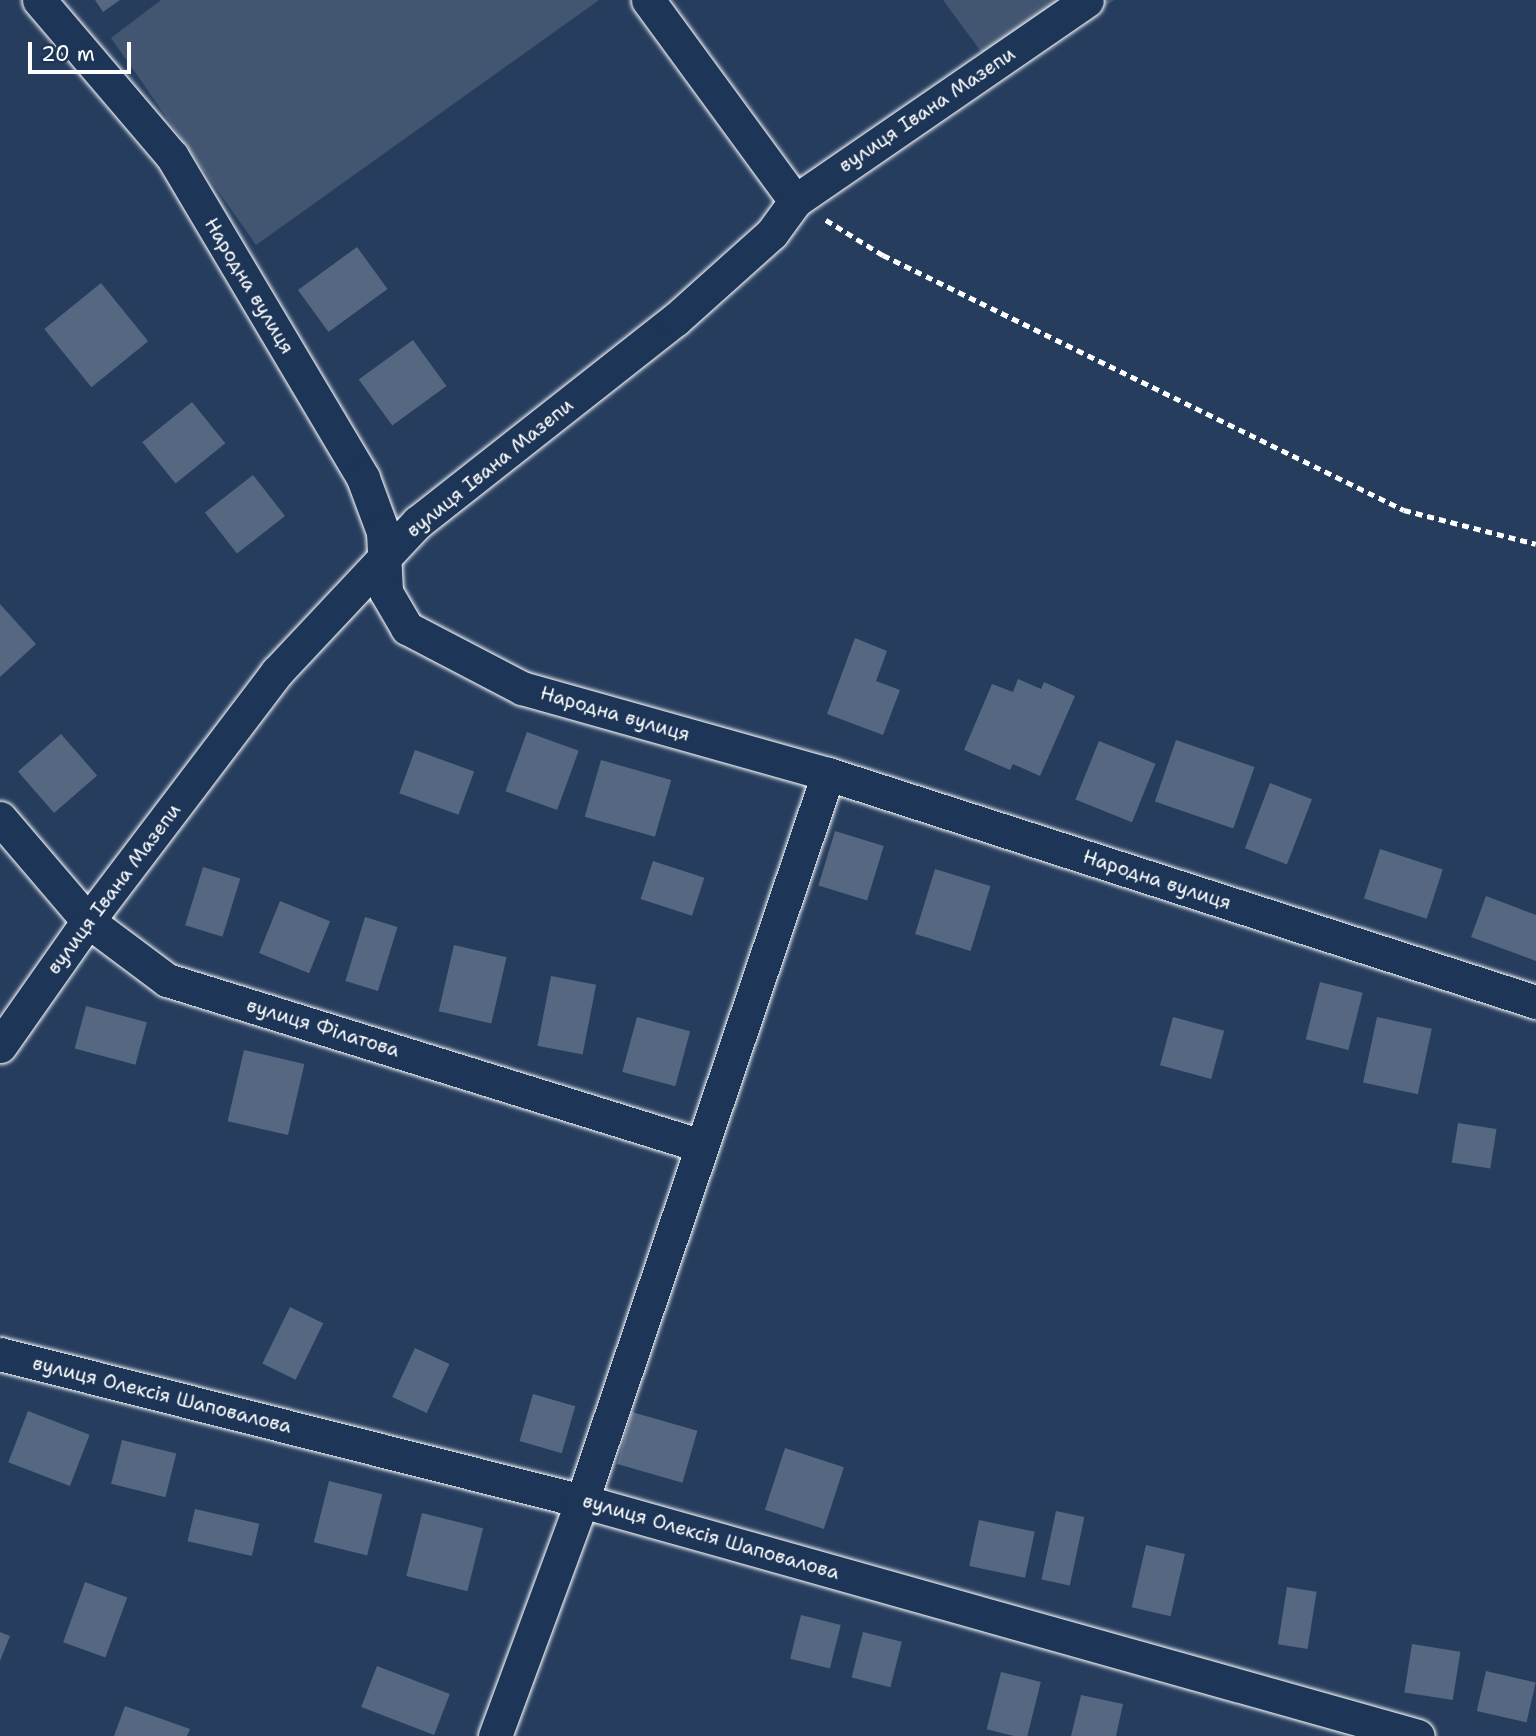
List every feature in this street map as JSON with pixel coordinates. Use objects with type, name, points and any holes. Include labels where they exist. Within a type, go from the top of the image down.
[{"type":"street","name":"Народна вулиця","points":[[39,0],[172,156],[363,478],[387,554],[386,592],[407,628],[522,688],[828,774],[1536,1002]]},
{"type":"street","points":[[648,0],[795,201]]},
{"type":"street","name":"вулиця Івана Мазепи","points":[[0,1046],[88,921],[277,672],[418,522],[675,320],[772,233],[795,201],[1087,0]]},
{"type":"street","points":[[495,1736],[582,1501],[828,774]]},
{"type":"street","name":"вулиця Філатова","points":[[0,818],[88,921],[167,980],[702,1146]]},
{"type":"street","name":"вулиця Олексія Шаповалова","points":[[0,1354],[582,1501],[1418,1736]]},
{"type":"path","points":[[795,201],[883,255],[1404,510],[1536,544]]},
{"type":"shaded area","points":[[161,0],[599,0],[256,245],[111,38]]},
{"type":"shaded area","points":[[943,0],[1114,0],[1002,80]]},
{"type":"building","points":[[95,0],[120,0],[103,12]]},
{"type":"building","points":[[357,247],[388,289],[329,332],[298,290]]},
{"type":"building","points":[[101,283],[148,341],[91,387],[44,329]]},
{"type":"building","points":[[413,340],[447,386],[392,425],[359,379]]},
{"type":"building","points":[[192,402],[225,443],[176,483],[142,442]]},
{"type":"building","points":[[253,475],[285,516],[237,554],[205,513]]},
{"type":"building","points":[[0,604],[36,644],[0,677]]},
{"type":"building","points":[[855,638],[887,651],[876,681],[900,690],[883,735],[827,714]]},
{"type":"building","points":[[1018,679],[1041,689],[1044,682],[1075,696],[1040,776],[1013,764],[1010,770],[964,750],[992,684],[1013,692]]},
{"type":"building","points":[[527,732],[579,751],[557,810],[505,791]]},
{"type":"building","points":[[61,734],[97,776],[54,813],[18,771]]},
{"type":"building","points":[[1176,740],[1254,767],[1233,828],[1155,801]]},
{"type":"building","points":[[1099,741],[1156,764],[1132,822],[1075,799]]},
{"type":"building","points":[[415,750],[474,772],[458,815],[399,793]]},
{"type":"building","points":[[601,760],[671,780],[655,837],[585,817]]},
{"type":"building","points":[[1270,783],[1312,799],[1287,864],[1245,848]]},
{"type":"building","points":[[835,831],[884,846],[867,900],[818,886]]},
{"type":"building","points":[[1380,849],[1443,869],[1427,919],[1364,898]]},
{"type":"building","points":[[653,861],[704,878],[692,916],[641,899]]},
{"type":"building","points":[[203,867],[240,878],[222,937],[185,925]]},
{"type":"building","points":[[935,869],[990,886],[971,951],[915,934]]},
{"type":"building","points":[[1486,896],[1536,915],[1536,961],[1471,937]]},
{"type":"building","points":[[280,901],[330,921],[309,973],[259,953]]},
{"type":"building","points":[[365,917],[398,927],[378,991],[345,981]]},
{"type":"building","points":[[454,945],[507,957],[491,1023],[439,1011]]},
{"type":"building","points":[[551,976],[596,985],[583,1054],[537,1046]]},
{"type":"building","points":[[1320,982],[1363,993],[1348,1050],[1306,1039]]},
{"type":"building","points":[[86,1006],[147,1022],[135,1065],[75,1049]]},
{"type":"building","points":[[637,1017],[690,1031],[675,1086],[622,1072]]},
{"type":"building","points":[[1173,1017],[1224,1031],[1211,1079],[1160,1065]]},
{"type":"building","points":[[1377,1017],[1432,1029],[1418,1094],[1363,1083]]},
{"type":"building","points":[[244,1050],[304,1064],[288,1135],[228,1121]]},
{"type":"building","points":[[1458,1123],[1497,1129],[1490,1169],[1452,1163]]},
{"type":"building","points":[[290,1307],[323,1323],[296,1380],[262,1364]]},
{"type":"building","points":[[415,1348],[449,1364],[427,1413],[392,1397]]},
{"type":"building","points":[[533,1394],[575,1406],[562,1453],[519,1441]]},
{"type":"building","points":[[28,1411],[90,1435],[70,1486],[8,1462]]},
{"type":"building","points":[[632,1412],[697,1431],[682,1483],[617,1464]]},
{"type":"building","points":[[122,1440],[176,1454],[165,1497],[111,1484]]},
{"type":"building","points":[[785,1448],[844,1467],[824,1529],[765,1510]]},
{"type":"building","points":[[329,1481],[382,1494],[367,1555],[314,1542]]},
{"type":"building","points":[[195,1509],[259,1524],[252,1556],[188,1541]]},
{"type":"building","points":[[1056,1511],[1084,1517],[1070,1585],[1041,1579]]},
{"type":"building","points":[[422,1513],[483,1528],[467,1591],[406,1576]]},
{"type":"building","points":[[979,1520],[1035,1532],[1025,1578],[969,1566]]},
{"type":"building","points":[[1146,1545],[1185,1554],[1171,1616],[1132,1607]]},
{"type":"building","points":[[85,1582],[127,1597],[105,1658],[63,1642]]},
{"type":"building","points":[[1287,1587],[1317,1592],[1308,1649],[1278,1644]]},
{"type":"building","points":[[801,1615],[841,1625],[830,1669],[790,1659]]},
{"type":"building","points":[[0,1632],[10,1636],[0,1661]]},
{"type":"building","points":[[863,1632],[902,1642],[890,1687],[852,1678]]},
{"type":"building","points":[[1412,1644],[1460,1652],[1453,1700],[1404,1692]]},
{"type":"building","points":[[377,1666],[450,1694],[434,1735],[361,1707]]},
{"type":"building","points":[[1486,1671],[1536,1682],[1526,1722],[1477,1711]]},
{"type":"building","points":[[1001,1672],[1041,1682],[1027,1736],[1014,1736],[987,1729]]},
{"type":"building","points":[[1081,1695],[1123,1704],[1116,1736],[1071,1736]]},
{"type":"building","points":[[125,1706],[190,1729],[187,1736],[114,1736]]}]
